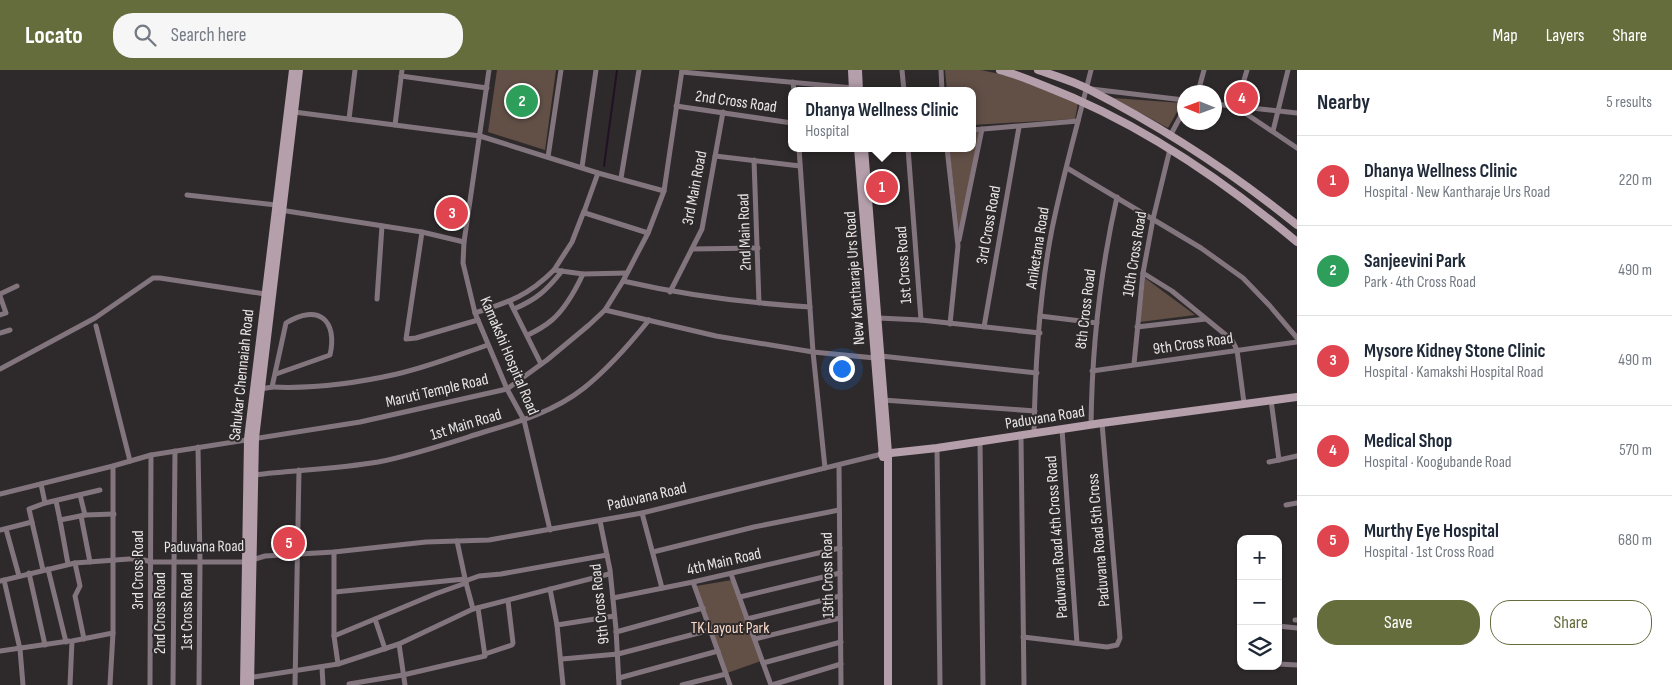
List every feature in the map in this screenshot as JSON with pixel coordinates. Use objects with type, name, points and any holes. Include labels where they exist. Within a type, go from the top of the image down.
[{"type":"main road","name":"Sahukar Chennaiah Road","points":[[249,561],[254,475],[251,438],[261,388],[293,70]]},
{"type":"main road","name":"Sahukar Chennaiah Road","points":[[247,682],[251,438],[265,294],[299,70]]},
{"type":"main road","points":[[852,70],[855,87]]},
{"type":"main road","points":[[855,87],[858,70]]},
{"type":"main road","points":[[1000,70],[1083,100],[1170,149],[1259,210],[1297,242]]},
{"type":"main road","points":[[1038,70],[1087,88],[1170,136],[1267,200],[1297,225]]},
{"type":"main road","name":"New Kantharaje Urs Road","points":[[858,152],[883,400],[885,453]]},
{"type":"main road","name":"New Kantharaje Urs Road","points":[[864,152],[878,318],[878,357],[887,465],[888,685]]},
{"type":"main road","name":"Paduvana Road","points":[[885,453],[937,448],[1102,423],[1297,397]]},
{"type":"street","points":[[349,119],[355,70]]},
{"type":"street","name":"Kamakshi Hospital Road","points":[[489,70],[464,242],[463,262],[475,314],[507,388],[524,420],[550,530]]},
{"type":"street","points":[[548,157],[561,70]]},
{"type":"street","points":[[582,167],[596,70]]},
{"type":"street","points":[[621,178],[639,70]]},
{"type":"street","points":[[902,70],[904,87]]},
{"type":"street","points":[[941,70],[942,87]]},
{"type":"street","name":"Aniketana Road","points":[[1034,434],[1040,316],[1052,230],[1091,70]]},
{"type":"street","points":[[1200,85],[1204,70]]},
{"type":"street","points":[[1236,107],[1246,70]]},
{"type":"street","points":[[1273,132],[1288,70]]},
{"type":"street","points":[[682,71],[832,87]]},
{"type":"street","name":"Maruti Temple Road","points":[[0,494],[151,455],[360,422],[507,388],[589,326],[605,310],[623,281],[648,232],[664,191],[682,71]]},
{"type":"street","points":[[395,125],[402,73],[487,88]]},
{"type":"street","points":[[793,82],[794,87]]},
{"type":"street","points":[[1087,88],[1177,99]]},
{"type":"street","points":[[1222,105],[1297,113]]},
{"type":"street","name":"2nd Cross Road","points":[[676,106],[788,122]]},
{"type":"street","points":[[1236,107],[1297,148]]},
{"type":"street","points":[[294,112],[480,136],[598,173],[664,191]]},
{"type":"street","name":"3rd Main Road","points":[[670,292],[702,229],[723,112]]},
{"type":"street","points":[[976,130],[1078,121]]},
{"type":"street","points":[[1170,136],[1177,123]]},
{"type":"street","name":"3rd Cross Road","points":[[984,327],[1018,127]]},
{"type":"street","points":[[950,324],[958,246],[982,129]]},
{"type":"street","name":"10th Cross Road","points":[[1134,364],[1143,274],[1153,219],[1170,149]]},
{"type":"street","points":[[798,152],[813,352],[825,468]]},
{"type":"street","name":"1st Cross Road","points":[[908,152],[921,320]]},
{"type":"street","points":[[947,152],[958,246]]},
{"type":"street","points":[[715,156],[800,166]]},
{"type":"street","name":"2nd Main Road","points":[[754,160],[759,304]]},
{"type":"street","points":[[1067,168],[1201,248],[1243,278],[1297,338]]},
{"type":"street","points":[[475,314],[510,302],[540,284],[554,270],[572,242],[598,173]]},
{"type":"street","points":[[187,196],[278,208],[422,232],[464,242]]},
{"type":"street","name":"8th Cross Road","points":[[1091,425],[1092,371],[1106,243],[1117,198]]},
{"type":"street","points":[[584,211],[648,232]]},
{"type":"street","points":[[377,299],[382,226]]},
{"type":"street","points":[[422,232],[406,339],[416,338],[478,320]]},
{"type":"street","points":[[692,249],[758,248]]},
{"type":"street","points":[[554,270],[584,274],[627,273]]},
{"type":"street","points":[[514,309],[537,298],[549,288],[562,271]]},
{"type":"street","points":[[528,335],[551,321],[559,313],[573,295],[584,274]]},
{"type":"street","points":[[1143,274],[1172,291],[1232,340],[1237,350],[1244,404]]},
{"type":"street","points":[[0,369],[95,318],[153,278],[265,294]]},
{"type":"street","points":[[623,281],[670,292],[759,304],[810,307]]},
{"type":"street","points":[[0,315],[6,312],[0,295],[17,286]]},
{"type":"street","points":[[510,302],[541,364]]},
{"type":"street","points":[[605,310],[716,336],[813,352],[1037,373]]},
{"type":"street","points":[[272,387],[286,323],[312,314],[323,318],[330,326],[333,341],[330,355],[276,374]]},
{"type":"street","points":[[1040,316],[1097,323]]},
{"type":"street","points":[[878,318],[921,320],[1040,333]]},
{"type":"street","points":[[1138,327],[1206,318]]},
{"type":"street","name":"1st Main Road","points":[[254,475],[336,468],[379,462],[524,420],[552,408],[583,390],[616,361],[649,320]]},
{"type":"street","points":[[96,326],[130,461]]},
{"type":"street","points":[[0,333],[10,330]]},
{"type":"street","name":"9th Cross Road","points":[[1092,371],[1297,342]]},
{"type":"street","points":[[261,388],[310,387],[358,382],[390,375],[488,345]]},
{"type":"street","points":[[883,400],[1035,412]]},
{"type":"street","points":[[1271,400],[1280,460]]},
{"type":"street","name":"Paduvana Road 5th Cross","points":[[1077,643],[1108,647],[1117,645],[1120,638],[1102,423]]},
{"type":"street","name":"Paduvana Road 4th Cross Road","points":[[1062,429],[1077,643]]},
{"type":"street","points":[[1021,436],[1024,685]]},
{"type":"street","points":[[980,442],[983,685]]},
{"type":"street","name":"1st Cross Road","points":[[198,447],[200,562],[199,685]]},
{"type":"street","points":[[937,448],[940,685]]},
{"type":"street","name":"2nd Cross Road","points":[[173,685],[175,452]]},
{"type":"street","name":"Paduvana Road","points":[[2,580],[75,563],[140,559],[151,562],[249,561],[266,556],[334,552],[426,542],[489,540],[600,522],[642,513],[885,453]]},
{"type":"street","name":"3rd Cross Road","points":[[150,685],[151,455]]},
{"type":"street","points":[[1269,462],[1297,456]]},
{"type":"street","name":"13th Cross Road","points":[[839,465],[841,685]]},
{"type":"street","points":[[110,685],[114,561],[113,466]]},
{"type":"street","points":[[295,685],[298,470]]},
{"type":"street","points":[[41,484],[45,504]]},
{"type":"street","points":[[70,685],[69,641],[45,570],[29,509],[100,490]]},
{"type":"street","points":[[80,495],[90,562]]},
{"type":"street","points":[[56,501],[68,564]]},
{"type":"street","points":[[1286,505],[1297,504]]},
{"type":"street","points":[[653,552],[754,527],[839,510]]},
{"type":"street","points":[[642,513],[662,588]]},
{"type":"street","points":[[60,520],[114,514]]},
{"type":"street","points":[[19,576],[3,530],[32,522]]},
{"type":"street","name":"9th Cross Road","points":[[600,522],[613,598],[619,685]]},
{"type":"street","points":[[457,541],[465,581],[476,609],[486,654]]},
{"type":"street","name":"4th Main Road","points":[[613,598],[731,574],[840,548]]},
{"type":"street","points":[[334,552],[334,636],[338,664]]},
{"type":"street","points":[[334,636],[478,576],[501,574],[607,555]]},
{"type":"street","points":[[75,563],[80,586],[75,596],[84,639]]},
{"type":"street","points":[[29,573],[44,646]]},
{"type":"street","points":[[740,597],[840,573]]},
{"type":"street","points":[[247,682],[296,670],[338,664],[399,644],[476,609],[610,574]]},
{"type":"street","points":[[731,574],[771,685],[841,664]]},
{"type":"street","points":[[2,580],[20,649],[23,685]]},
{"type":"street","points":[[335,592],[465,581]]},
{"type":"street","points":[[694,582],[730,685]]},
{"type":"street","points":[[550,589],[562,659],[563,685]]},
{"type":"street","points":[[747,619],[840,596]]},
{"type":"street","points":[[349,684],[403,675],[485,656],[486,654],[512,646],[508,601]]},
{"type":"street","points":[[616,632],[702,608]]},
{"type":"street","points":[[557,625],[614,616]]},
{"type":"street","points":[[755,639],[840,618]]},
{"type":"street","points":[[376,619],[385,649]]},
{"type":"street","points":[[1282,626],[1297,628]]},
{"type":"street","points":[[562,659],[618,654],[710,630]]},
{"type":"street","points":[[0,651],[44,646],[113,633]]},
{"type":"street","points":[[1023,637],[1077,643]]},
{"type":"street","points":[[763,663],[841,642]]},
{"type":"street","points":[[399,644],[405,685]]},
{"type":"street","points":[[619,678],[718,651]]},
{"type":"street","points":[[1282,664],[1297,665]]},
{"type":"street","points":[[322,667],[323,685]]},
{"type":"street","points":[[682,685],[726,674]]},
{"type":"green space","points":[[497,70],[556,70],[545,150],[488,132]]},
{"type":"green space","points":[[945,70],[981,70],[1009,76],[1078,103],[1075,119],[976,125],[976,87],[947,87]]},
{"type":"green space","points":[[1113,98],[1177,103],[1177,112],[1168,128]]},
{"type":"green space","points":[[976,132],[980,132],[976,151]]},
{"type":"green space","points":[[949,152],[976,152],[959,230]]},
{"type":"green space","points":[[1145,278],[1195,315],[1140,322]]},
{"type":"green space","name":"TK Layout Park","points":[[732,580],[761,661],[727,673],[696,586]]},
{"type":"waterway","points":[[604,166],[617,70]]},
{"type":"place","name":"Medical Shop","points":[[1242,98]]},
{"type":"place","name":"Sanjeevini Park","points":[[522,101]]},
{"type":"place","name":"Dhanya Wellness Clinic","points":[[882,187]]},
{"type":"place","name":"Mysore Kidney Stone Clinic","points":[[452,213]]},
{"type":"place","name":"Murthy Eye Hospital","points":[[289,543]]}]
